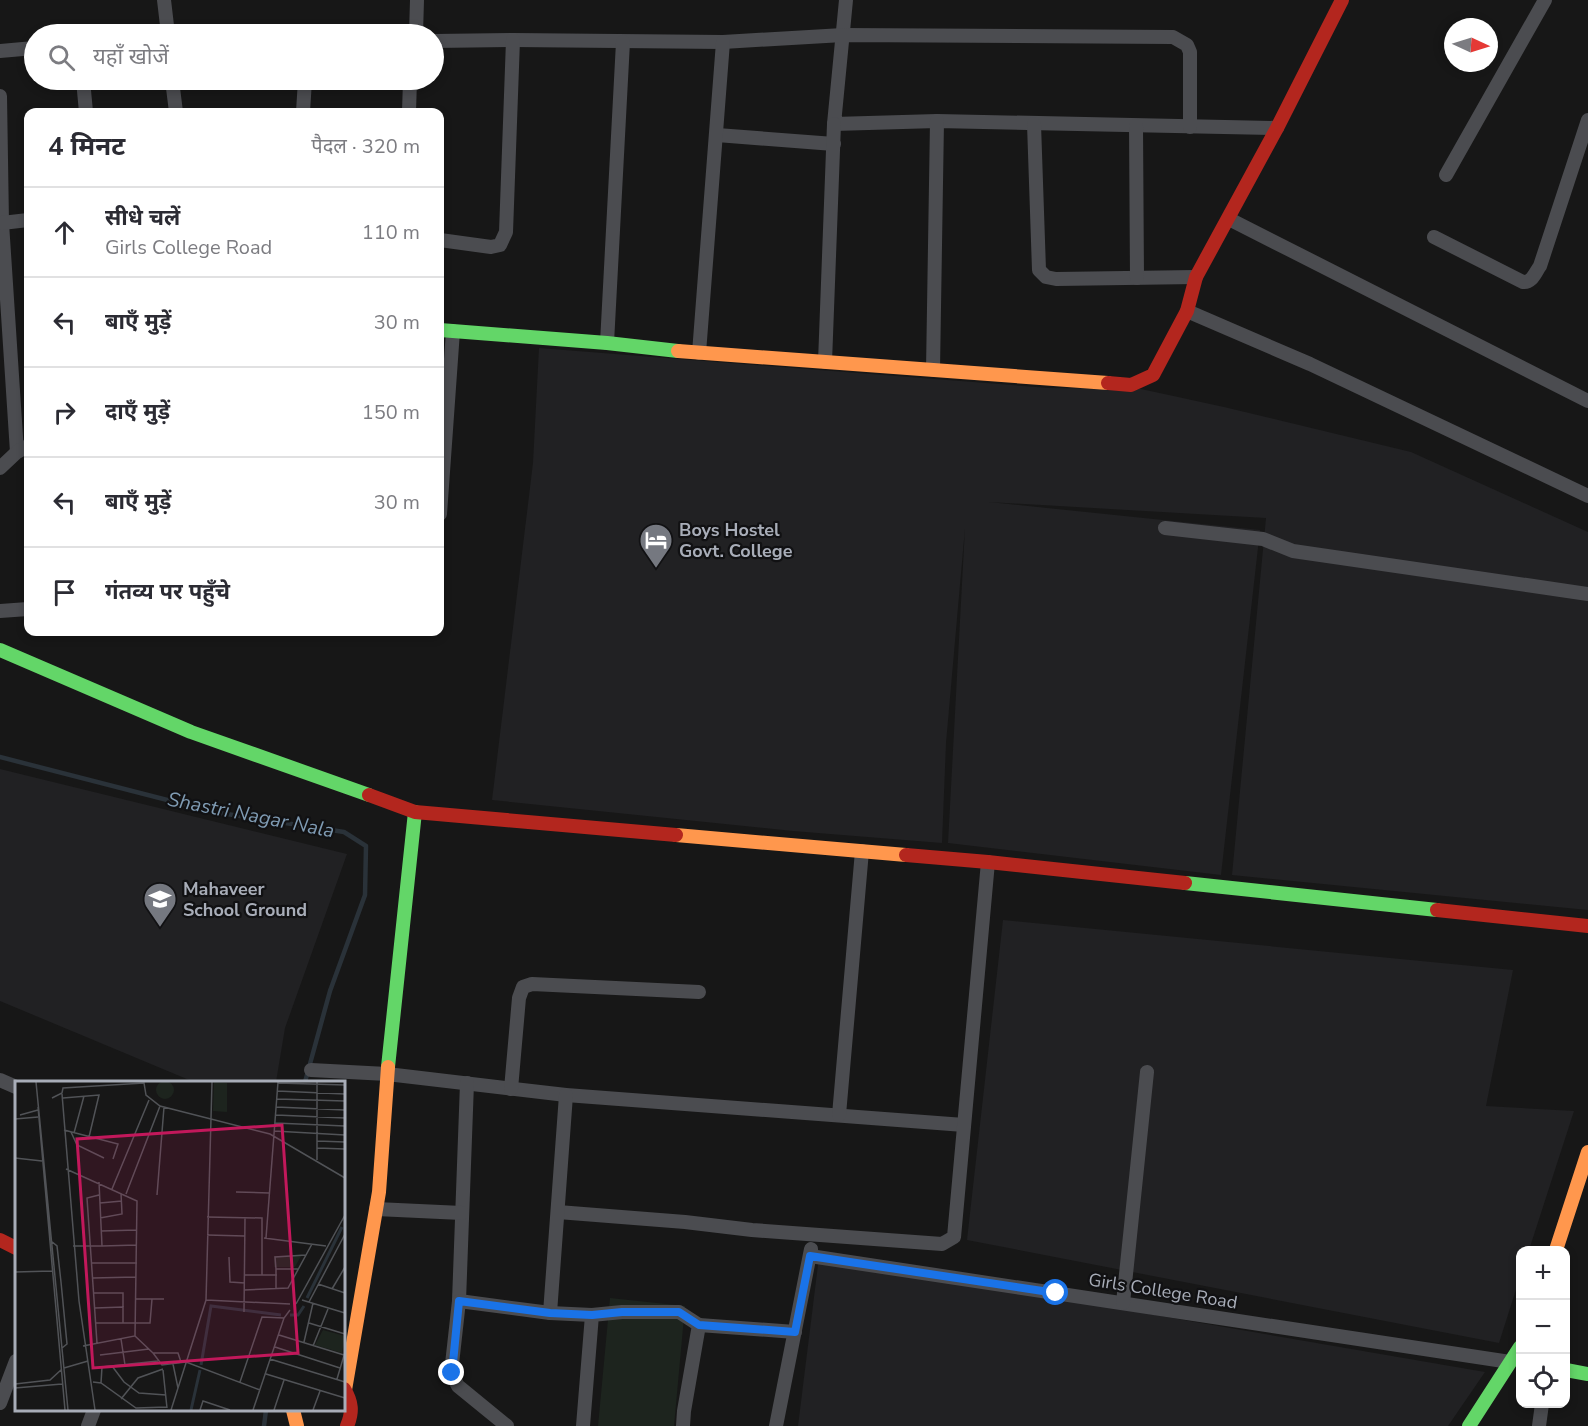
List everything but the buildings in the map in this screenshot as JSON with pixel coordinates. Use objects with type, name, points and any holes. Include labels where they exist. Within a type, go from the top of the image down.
[{"type":"street","points":[[164,0],[167,24]]},
{"type":"street","points":[[416,24],[417,0]]},
{"type":"street","points":[[825,362],[834,124],[846,0]]},
{"type":"street","points":[[444,386],[446,331],[607,343],[699,353],[1131,385],[1153,375],[1187,310],[1196,277],[1277,128],[1342,0]]},
{"type":"street","points":[[1446,175],[1545,0]]},
{"type":"street","points":[[444,41],[723,42],[843,35],[1173,37],[1187,45],[1190,52],[1190,127]]},
{"type":"street","points":[[444,241],[491,247],[500,246],[504,240],[513,40]]},
{"type":"street","points":[[607,343],[623,42]]},
{"type":"street","points":[[699,353],[723,42]]},
{"type":"street","points":[[0,51],[24,49]]},
{"type":"street","points":[[84,90],[86,108]]},
{"type":"street","points":[[173,90],[176,108]]},
{"type":"street","points":[[303,108],[304,90]]},
{"type":"street","points":[[408,108],[409,90]]},
{"type":"street","points":[[0,96],[2,223],[23,449],[0,468]]},
{"type":"street","points":[[1434,237],[1523,282],[1530,281],[1540,266],[1588,120]]},
{"type":"street","points":[[834,124],[937,121],[1277,128]]},
{"type":"street","points":[[933,370],[937,121]]},
{"type":"street","points":[[1034,124],[1039,270],[1046,277],[1056,279],[1196,277]]},
{"type":"street","points":[[1136,126],[1137,278]]},
{"type":"street","points":[[717,135],[834,144]]},
{"type":"street","points":[[1228,219],[1588,401]]},
{"type":"street","points":[[2,223],[24,220]]},
{"type":"street","points":[[1187,310],[1310,364],[1588,496]]},
{"type":"street","points":[[1165,528],[1263,539],[1293,552],[1588,594]]},
{"type":"street","points":[[0,611],[24,609]]},
{"type":"street","points":[[0,650],[191,732],[415,812],[988,862],[1588,926]]},
{"type":"street","points":[[345,1384],[379,1192],[387,1074],[415,812]]},
{"type":"street","points":[[839,1115],[862,851]]},
{"type":"street","points":[[558,1212],[942,1245],[954,1237],[988,862]]},
{"type":"street","points":[[511,1089],[519,998],[523,987],[532,984],[699,992]]},
{"type":"street","points":[[311,1070],[387,1074],[566,1095],[964,1125]]},
{"type":"street","points":[[1123,1303],[1147,1072]]},
{"type":"street","points":[[0,1080],[15,1087]]},
{"type":"street","points":[[467,1083],[459,1301],[452,1373],[458,1386],[507,1426]]},
{"type":"street","points":[[550,1313],[566,1095]]},
{"type":"street","points":[[1558,1246],[1588,1152]]},
{"type":"street","points":[[376,1209],[462,1213]]},
{"type":"street","points":[[776,1426],[814,1235]]},
{"type":"street","points":[[0,1240],[15,1248]]},
{"type":"street","name":"Girls College Road","points":[[810,1256],[1515,1363]]},
{"type":"street","points":[[459,1301],[550,1313],[592,1315],[622,1312],[679,1312],[699,1325],[795,1332]]},
{"type":"street","points":[[583,1426],[592,1315]]},
{"type":"street","points":[[683,1426],[699,1325]]},
{"type":"street","points":[[1469,1426],[1515,1363]]},
{"type":"street","points":[[0,1403],[15,1364]]},
{"type":"street","points":[[1570,1372],[1588,1374]]},
{"type":"street","points":[[345,1392],[350,1399],[352,1409],[351,1419],[347,1426]]},
{"type":"street","points":[[1539,1426],[1541,1408]]},
{"type":"street","points":[[88,1426],[94,1411]]},
{"type":"street","points":[[293,1411],[297,1426]]},
{"type":"shaded area","points":[[539,348],[1049,388],[1141,389],[1411,452],[1588,532],[1588,910],[1232,875],[1266,518],[989,502],[1260,530],[1221,875],[948,843],[965,528],[946,743],[942,843],[793,831],[492,800],[533,463]]},
{"type":"shaded area","name":"Mahaveer School Ground","points":[[0,769],[347,854],[285,1028],[276,1081],[192,1081],[0,1001]]},
{"type":"shaded area","points":[[1003,920],[1513,970],[1486,1106],[1574,1111],[1530,1246],[1516,1246],[1516,1290],[1499,1343],[967,1240]]},
{"type":"shaded area","points":[[819,1257],[1485,1372],[1448,1426],[798,1426]]},
{"type":"shaded area","points":[[610,1298],[685,1306],[674,1426],[598,1426]]},
{"type":"waterway","name":"Shastri Nagar Nala","points":[[0,757],[214,812],[344,832],[366,846],[365,895],[330,991],[305,1081]]},
{"type":"waterway","name":"Shastri Nagar Nala","points":[[264,1426],[266,1411]]},
{"type":"traffic: fast","points":[[444,330],[678,351]]},
{"type":"traffic: fast","points":[[0,650],[191,732],[369,795]]},
{"type":"traffic: fast","points":[[388,1067],[415,812]]},
{"type":"traffic: fast","points":[[1185,883],[1437,910]]},
{"type":"traffic: fast","points":[[1469,1426],[1516,1353]]},
{"type":"traffic: fast","points":[[1570,1371],[1588,1374]]},
{"type":"traffic: slow","points":[[678,351],[1108,383]]},
{"type":"traffic: slow","points":[[676,835],[906,855]]},
{"type":"traffic: slow","points":[[345,1390],[379,1192],[388,1067]]},
{"type":"traffic: slow","points":[[1557,1246],[1588,1152]]},
{"type":"traffic: slow","points":[[293,1411],[297,1426]]},
{"type":"traffic: jam","points":[[1108,383],[1131,385],[1153,375],[1187,311],[1196,277],[1277,128],[1342,0]]},
{"type":"traffic: jam","points":[[369,795],[415,812],[676,835]]},
{"type":"traffic: jam","points":[[906,855],[1185,883]]},
{"type":"traffic: jam","points":[[1437,910],[1588,926]]},
{"type":"traffic: jam","points":[[0,1240],[15,1248]]},
{"type":"traffic: jam","points":[[345,1391],[351,1407],[347,1426]]},
{"type":"place","name":"Boys Hostel Govt. College","points":[[656,569]]},
{"type":"place","name":"Mahaveer School Ground","points":[[160,928]]},
{"type":"route","points":[[452,1373],[459,1301],[550,1313],[592,1315],[622,1312],[679,1312],[699,1325],[795,1332],[810,1256],[1056,1293]]}]
